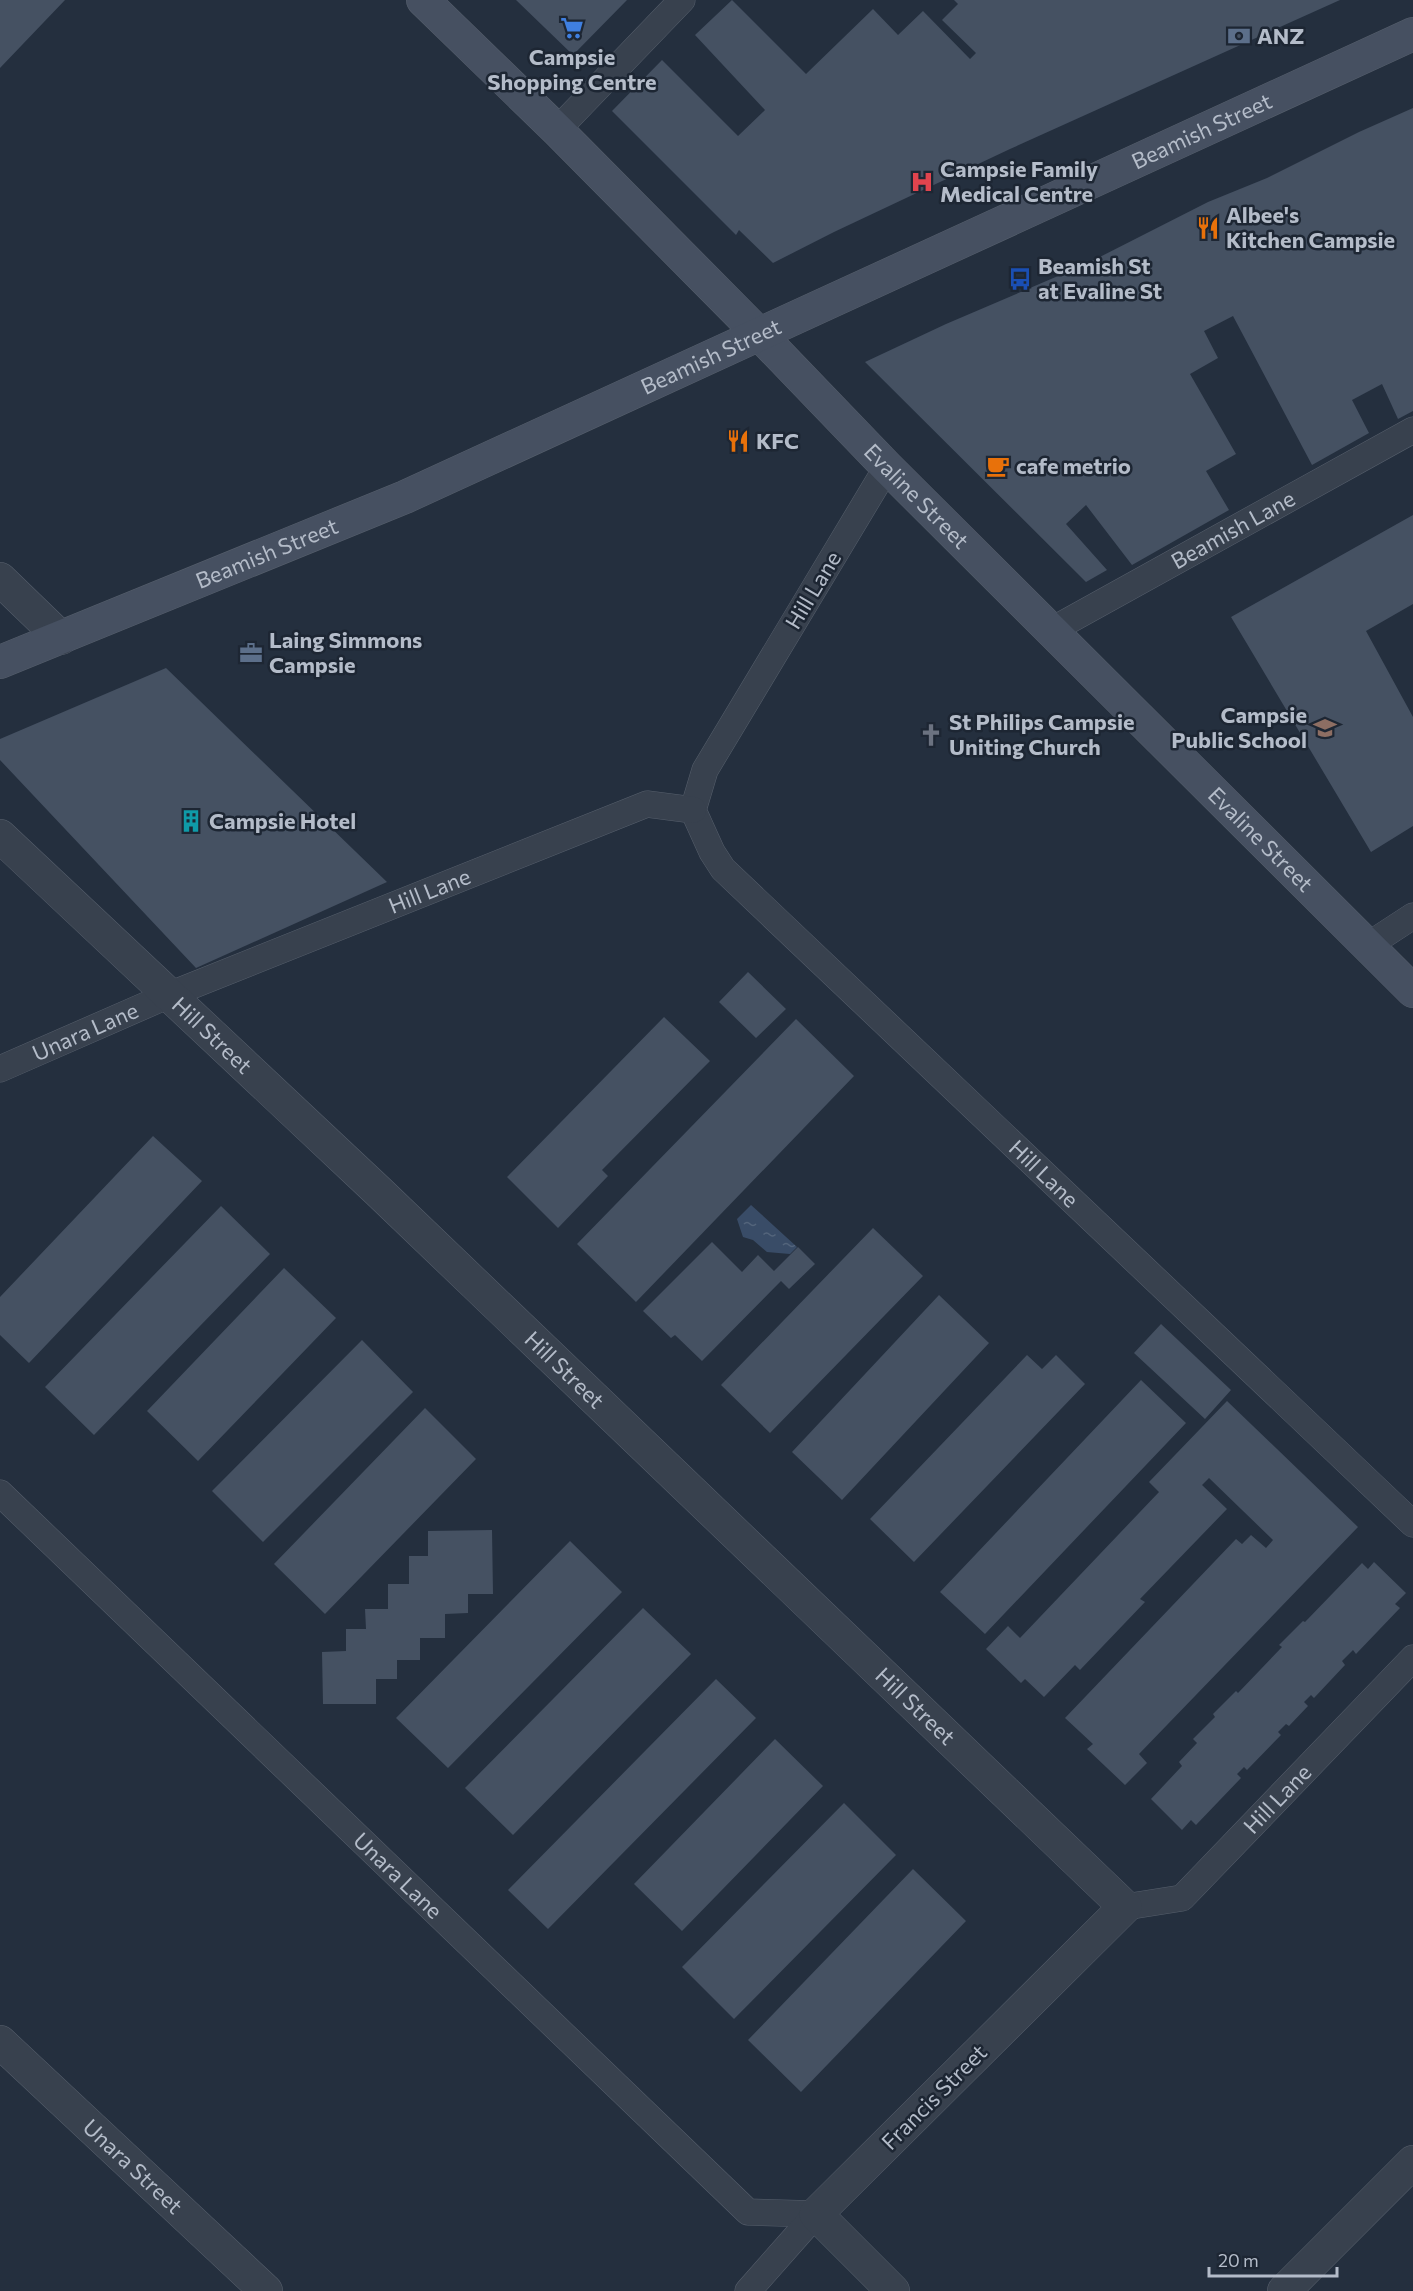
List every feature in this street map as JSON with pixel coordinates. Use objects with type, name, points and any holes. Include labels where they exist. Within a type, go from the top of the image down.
[{"type":"main road","name":"Evaline Street","points":[[423,0],[557,130],[887,467],[1413,991]]},
{"type":"main road","name":"Beamish Street","points":[[0,662],[405,497],[1413,34]]},
{"type":"street","points":[[0,579],[61,638]]},
{"type":"street","name":"Hill Street","points":[[0,836],[386,1199],[1125,1907]]},
{"type":"street","name":"Francis Street","points":[[816,2214],[1125,1907]]},
{"type":"street","name":"Unara Street","points":[[0,2042],[266,2291]]},
{"type":"street","points":[[1284,2291],[1413,2162]]},
{"type":"street","points":[[816,2214],[893,2291]]},
{"type":"lane","points":[[557,130],[682,0]]},
{"type":"lane","name":"Beamish Lane","points":[[1052,630],[1413,430]]},
{"type":"lane","name":"Hill Lane","points":[[887,467],[705,770],[693,810],[712,852],[723,870],[1413,1524]]},
{"type":"lane","name":"Hill Lane","points":[[169,995],[647,804],[693,810]]},
{"type":"lane","points":[[1367,946],[1413,916]]},
{"type":"lane","name":"Unara Lane","points":[[0,1069],[169,995]]},
{"type":"lane","name":"Unara Lane","points":[[0,1493],[748,2212],[816,2214]]},
{"type":"lane","name":"Hill Lane","points":[[1125,1907],[1182,1898],[1413,1658]]},
{"type":"lane","name":"Francis Street","points":[[748,2291],[816,2214]]},
{"type":"water","points":[[751,1205],[797,1247],[790,1254],[767,1252],[753,1240],[743,1237],[737,1219]]},
{"type":"building","points":[[0,0],[65,0],[0,68]]},
{"type":"building","name":"Campsie Shopping Centre","points":[[516,0],[627,0],[573,55]]},
{"type":"building","points":[[732,0],[806,74],[873,9],[898,35],[923,11],[970,59],[976,53],[942,20],[958,4],[954,0],[1340,0],[1010,149],[773,263],[739,230],[736,235],[612,111],[662,60],[738,136],[765,110],[695,35]]},
{"type":"building","points":[[1413,108],[1413,411],[1398,419],[1382,384],[1352,400],[1369,433],[1312,465],[1233,316],[1204,331],[1218,358],[1190,374],[1236,454],[1206,471],[1229,510],[1132,565],[1086,505],[1066,524],[1107,570],[1086,582],[865,362],[946,324],[1086,264],[1208,202],[1267,178]]},
{"type":"building","points":[[1413,515],[1413,604],[1366,631],[1413,717],[1413,826],[1371,852],[1231,617]]},
{"type":"building","name":"Campsie Hotel","points":[[166,668],[387,882],[196,968],[0,760],[0,739]]},
{"type":"building","points":[[748,972],[786,1009],[756,1038],[719,1002]]},
{"type":"building","points":[[664,1017],[710,1061],[602,1170],[608,1176],[558,1228],[507,1177]]},
{"type":"building","points":[[796,1019],[854,1076],[636,1302],[577,1244]]},
{"type":"building","points":[[153,1136],[202,1181],[29,1363],[0,1335],[0,1297]]},
{"type":"building","points":[[221,1206],[270,1254],[94,1435],[45,1387]]},
{"type":"building","points":[[873,1228],[923,1276],[770,1433],[721,1385]]},
{"type":"building","points":[[712,1242],[742,1272],[758,1255],[774,1271],[798,1247],[815,1264],[789,1289],[781,1281],[702,1361],[675,1335],[671,1338],[643,1311]]},
{"type":"building","points":[[284,1268],[336,1318],[198,1461],[147,1411]]},
{"type":"building","points":[[939,1295],[989,1343],[842,1500],[792,1452]]},
{"type":"building","points":[[1161,1324],[1231,1390],[1205,1419],[1134,1353]]},
{"type":"building","points":[[362,1340],[413,1392],[263,1542],[212,1491]]},
{"type":"building","points":[[1027,1355],[1042,1369],[1056,1355],[1085,1384],[914,1562],[870,1519]]},
{"type":"building","points":[[1141,1380],[1186,1423],[985,1634],[940,1592]]},
{"type":"building","points":[[1227,1401],[1358,1527],[1139,1754],[1147,1763],[1125,1785],[1087,1749],[1093,1744],[1065,1718],[1236,1539],[1242,1544],[1251,1535],[1266,1548],[1273,1540],[1209,1478],[1202,1485],[1227,1509],[1140,1599],[1145,1602],[1080,1670],[1075,1665],[1044,1697],[1025,1679],[1021,1683],[986,1649],[1008,1626],[1020,1638],[1159,1492],[1149,1482]]},
{"type":"building","points":[[425,1408],[476,1459],[325,1614],[274,1564]]},
{"type":"building","points":[[492,1530],[493,1594],[468,1594],[468,1613],[445,1614],[445,1638],[420,1638],[420,1660],[397,1660],[397,1679],[376,1679],[376,1704],[323,1704],[322,1652],[346,1651],[346,1629],[366,1629],[365,1609],[388,1609],[388,1584],[409,1584],[409,1556],[428,1556],[428,1531]]},
{"type":"building","points":[[570,1541],[622,1592],[448,1768],[396,1718]]},
{"type":"building","points":[[1374,1562],[1406,1593],[1395,1604],[1400,1608],[1356,1654],[1353,1650],[1342,1661],[1345,1665],[1314,1698],[1311,1695],[1304,1702],[1308,1706],[1289,1726],[1286,1724],[1278,1732],[1281,1735],[1247,1770],[1244,1767],[1237,1774],[1241,1778],[1196,1825],[1191,1820],[1182,1830],[1151,1799],[1182,1766],[1179,1762],[1197,1743],[1193,1739],[1215,1717],[1213,1714],[1236,1691],[1238,1693],[1282,1647],[1279,1645],[1303,1621],[1305,1622],[1362,1563],[1368,1569]]},
{"type":"building","points":[[643,1608],[691,1654],[513,1835],[465,1788]]},
{"type":"building","points":[[716,1679],[756,1718],[548,1929],[508,1890]]},
{"type":"building","points":[[775,1739],[823,1786],[682,1931],[634,1884]]},
{"type":"building","points":[[844,1803],[896,1855],[734,2019],[682,1967]]},
{"type":"building","points":[[913,1869],[966,1921],[801,2092],[748,2040]]},
{"type":"place","name":"Campsie Shopping Centre","points":[[572,28]]},
{"type":"place","name":"ANZ","points":[[1239,36]]},
{"type":"place","name":"Campsie Family Medical Centre","points":[[922,182]]},
{"type":"place","name":"Albee's Kitchen Campsie","points":[[1208,228]]},
{"type":"place","name":"Beamish St at Evaline St","points":[[1020,279]]},
{"type":"place","name":"KFC","points":[[738,441]]},
{"type":"place","name":"cafe metrio","points":[[998,466]]},
{"type":"place","name":"Laing Simmons Campsie","points":[[251,653]]},
{"type":"place","name":"Campsie Public School","points":[[1325,728]]},
{"type":"place","name":"St Philips Campsie Uniting Church","points":[[931,735]]},
{"type":"place","name":"Campsie Hotel","points":[[191,821]]}]
